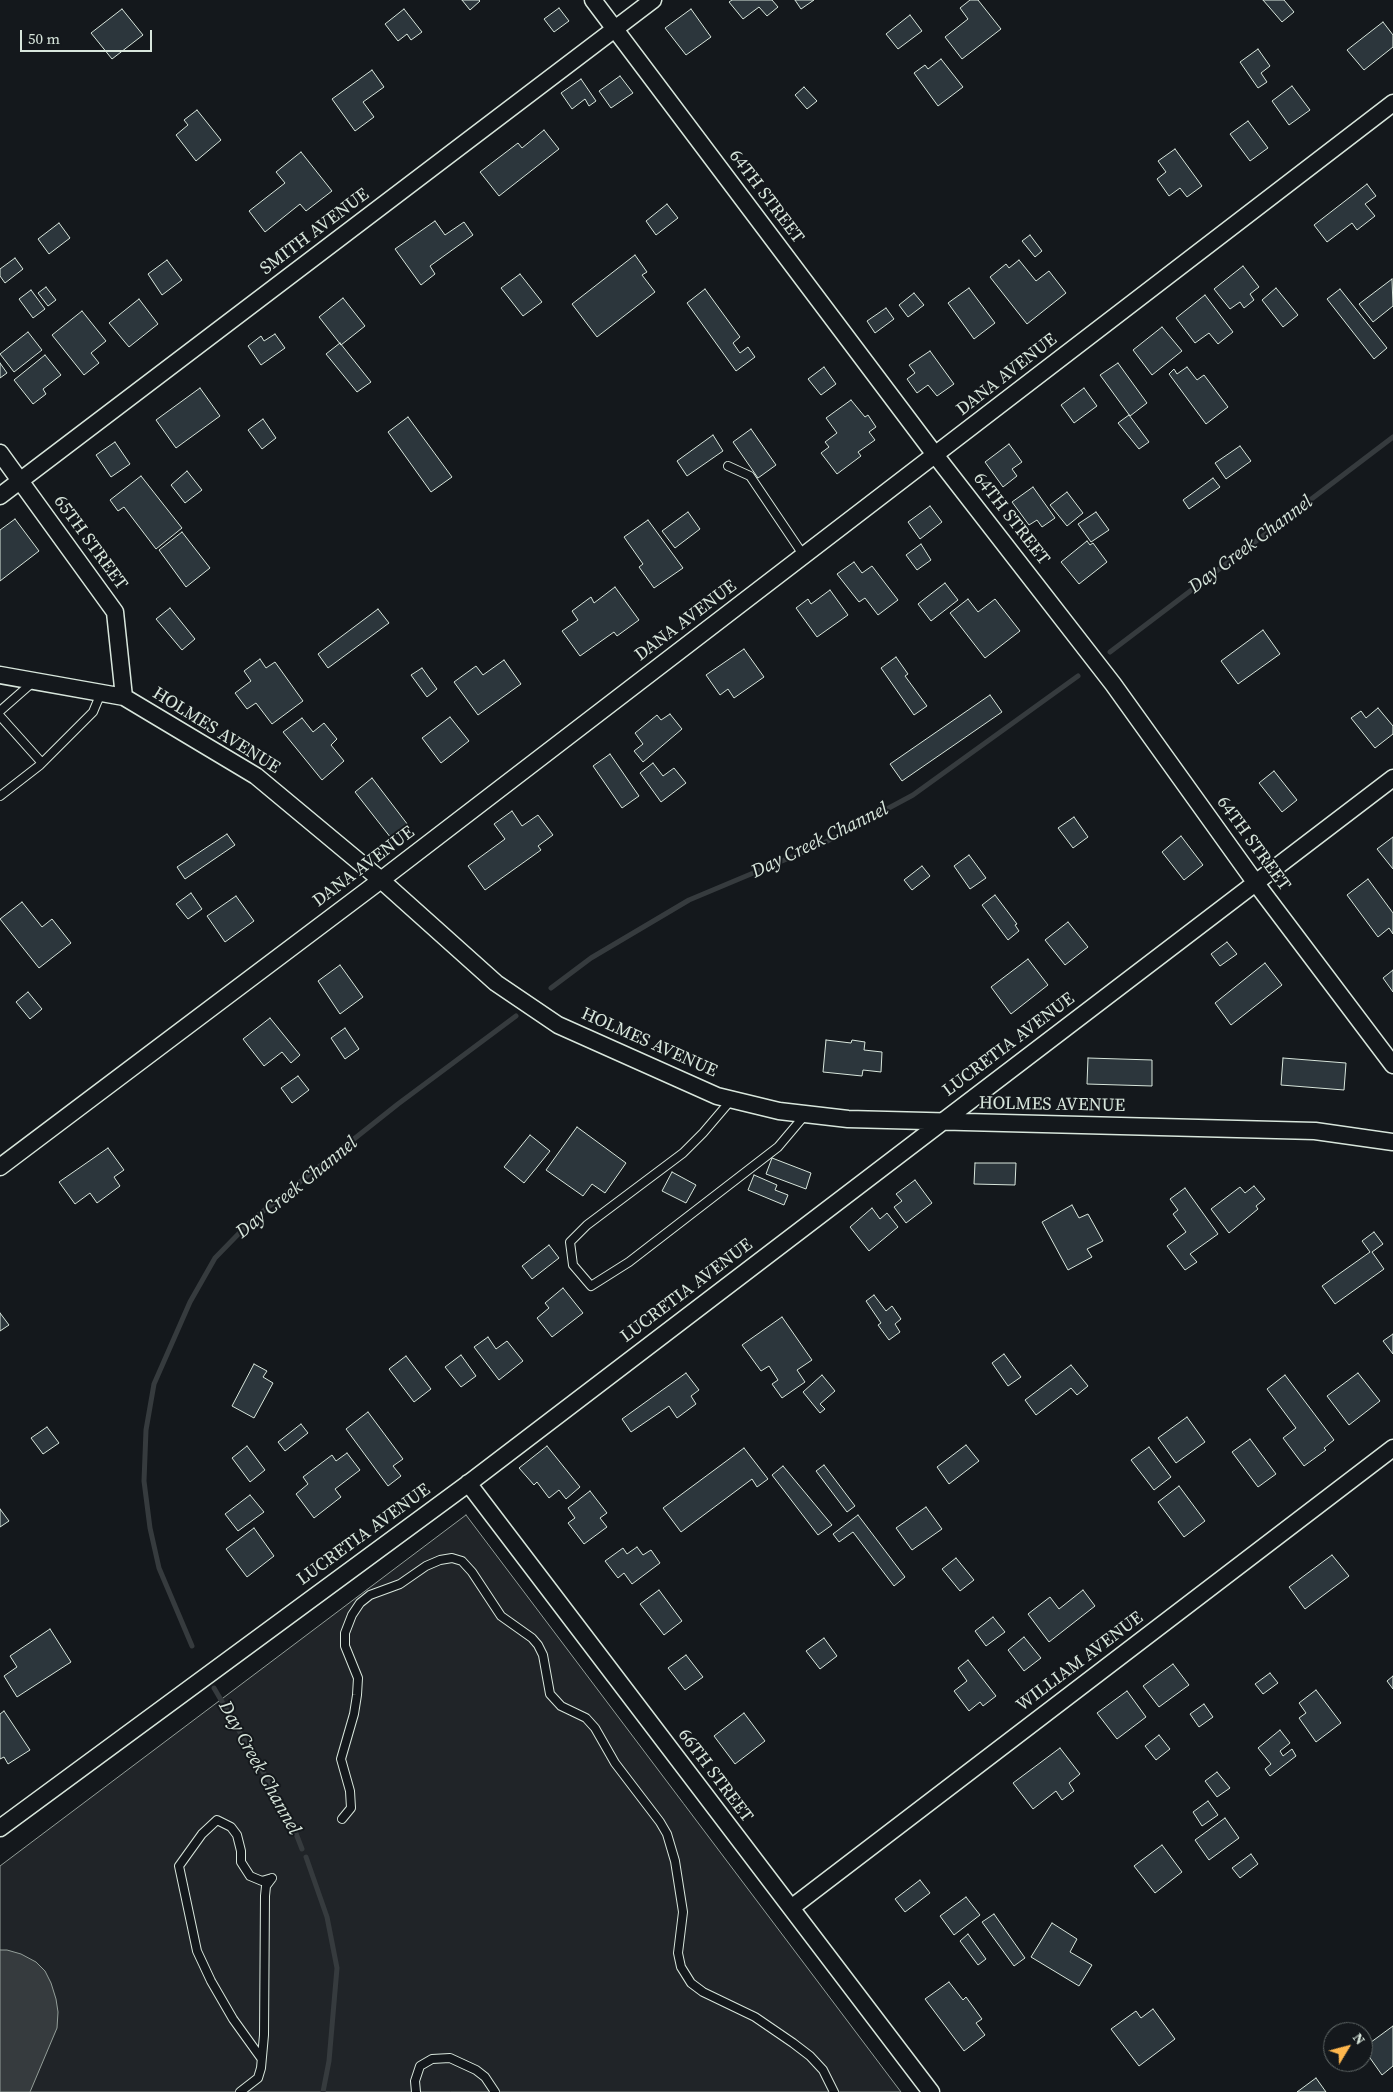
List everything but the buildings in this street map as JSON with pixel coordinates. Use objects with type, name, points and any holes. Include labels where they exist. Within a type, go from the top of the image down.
[{"type":"street","name":"64TH STREET","points":[[593,0],[936,456],[1113,684],[1255,882],[1393,1065]]},
{"type":"street","name":"SMITH AVENUE","points":[[0,496],[653,0]]},
{"type":"street","name":"DANA AVENUE","points":[[0,1167],[936,456],[1393,103]]},
{"type":"street","name":"65TH STREET","points":[[0,453],[115,612],[124,697]]},
{"type":"street","name":"HOLMES AVENUE","points":[[0,675],[124,697],[256,776],[380,880],[496,983],[558,1024],[717,1096],[779,1111],[848,1119],[1315,1131],[1393,1142]]},
{"type":"street","name":"LUCRETIA AVENUE","points":[[0,1828],[468,1483],[1393,778]]},
{"type":"street","name":"WILLIAM AVENUE","points":[[791,1908],[1393,1448]]},
{"type":"street","name":"66TH STREET","points":[[468,1483],[931,2092]]},
{"type":"lane","points":[[728,466],[750,476],[804,556]]},
{"type":"lane","points":[[0,711],[34,681]]},
{"type":"lane","points":[[0,796],[42,763],[94,712],[101,693]]},
{"type":"lane","points":[[0,716],[42,763]]},
{"type":"lane","points":[[732,1100],[683,1153],[587,1225],[570,1242],[573,1265],[591,1286],[629,1262],[778,1147],[806,1114]]},
{"type":"lane","points":[[342,1819],[351,1808],[350,1791],[340,1759],[354,1714],[358,1678],[345,1646],[345,1633],[352,1615],[360,1603],[370,1595],[400,1584],[426,1566],[440,1560],[452,1558],[462,1561],[472,1572],[501,1616],[532,1638],[538,1645],[543,1654],[550,1694],[561,1706],[586,1718],[595,1728],[615,1763],[667,1834],[675,1861],[683,1912],[678,1954],[681,1967],[691,1982],[702,1992],[755,2017],[810,2056],[822,2070],[834,2092]]},
{"type":"lane","points":[[240,2092],[258,2078],[261,2058],[264,2035],[265,1896],[266,1886],[272,1878],[262,1880],[250,1876],[241,1862],[238,1836],[231,1827],[218,1820],[202,1834],[179,1866],[197,1951],[233,2020],[261,2058]]},
{"type":"lane","points":[[416,2092],[415,2080],[420,2066],[432,2059],[450,2058],[476,2070],[485,2077],[496,2092]]},
{"type":"shaded area","points":[[466,1515],[901,2092],[0,2092],[0,1866]]},
{"type":"shaded area","points":[[0,1950],[21,1954],[36,1962],[45,1971],[56,1999],[58,2012],[57,2028],[30,2092],[0,2092]]},
{"type":"waterway","name":"Day Creek Channel","points":[[1110,652],[1393,437]]},
{"type":"waterway","name":"Day Creek Channel","points":[[551,988],[591,958],[689,900],[820,845],[913,795],[1078,676]]},
{"type":"waterway","name":"Day Creek Channel","points":[[192,1646],[159,1568],[150,1528],[144,1481],[146,1430],[154,1384],[190,1302],[215,1258],[252,1220],[398,1104],[516,1016]]},
{"type":"waterway","name":"Day Creek Channel","points":[[214,1688],[290,1818],[302,1849]]},
{"type":"waterway","name":"Day Creek Channel","points":[[306,1857],[327,1917],[337,1968],[329,2061],[323,2092]]}]
